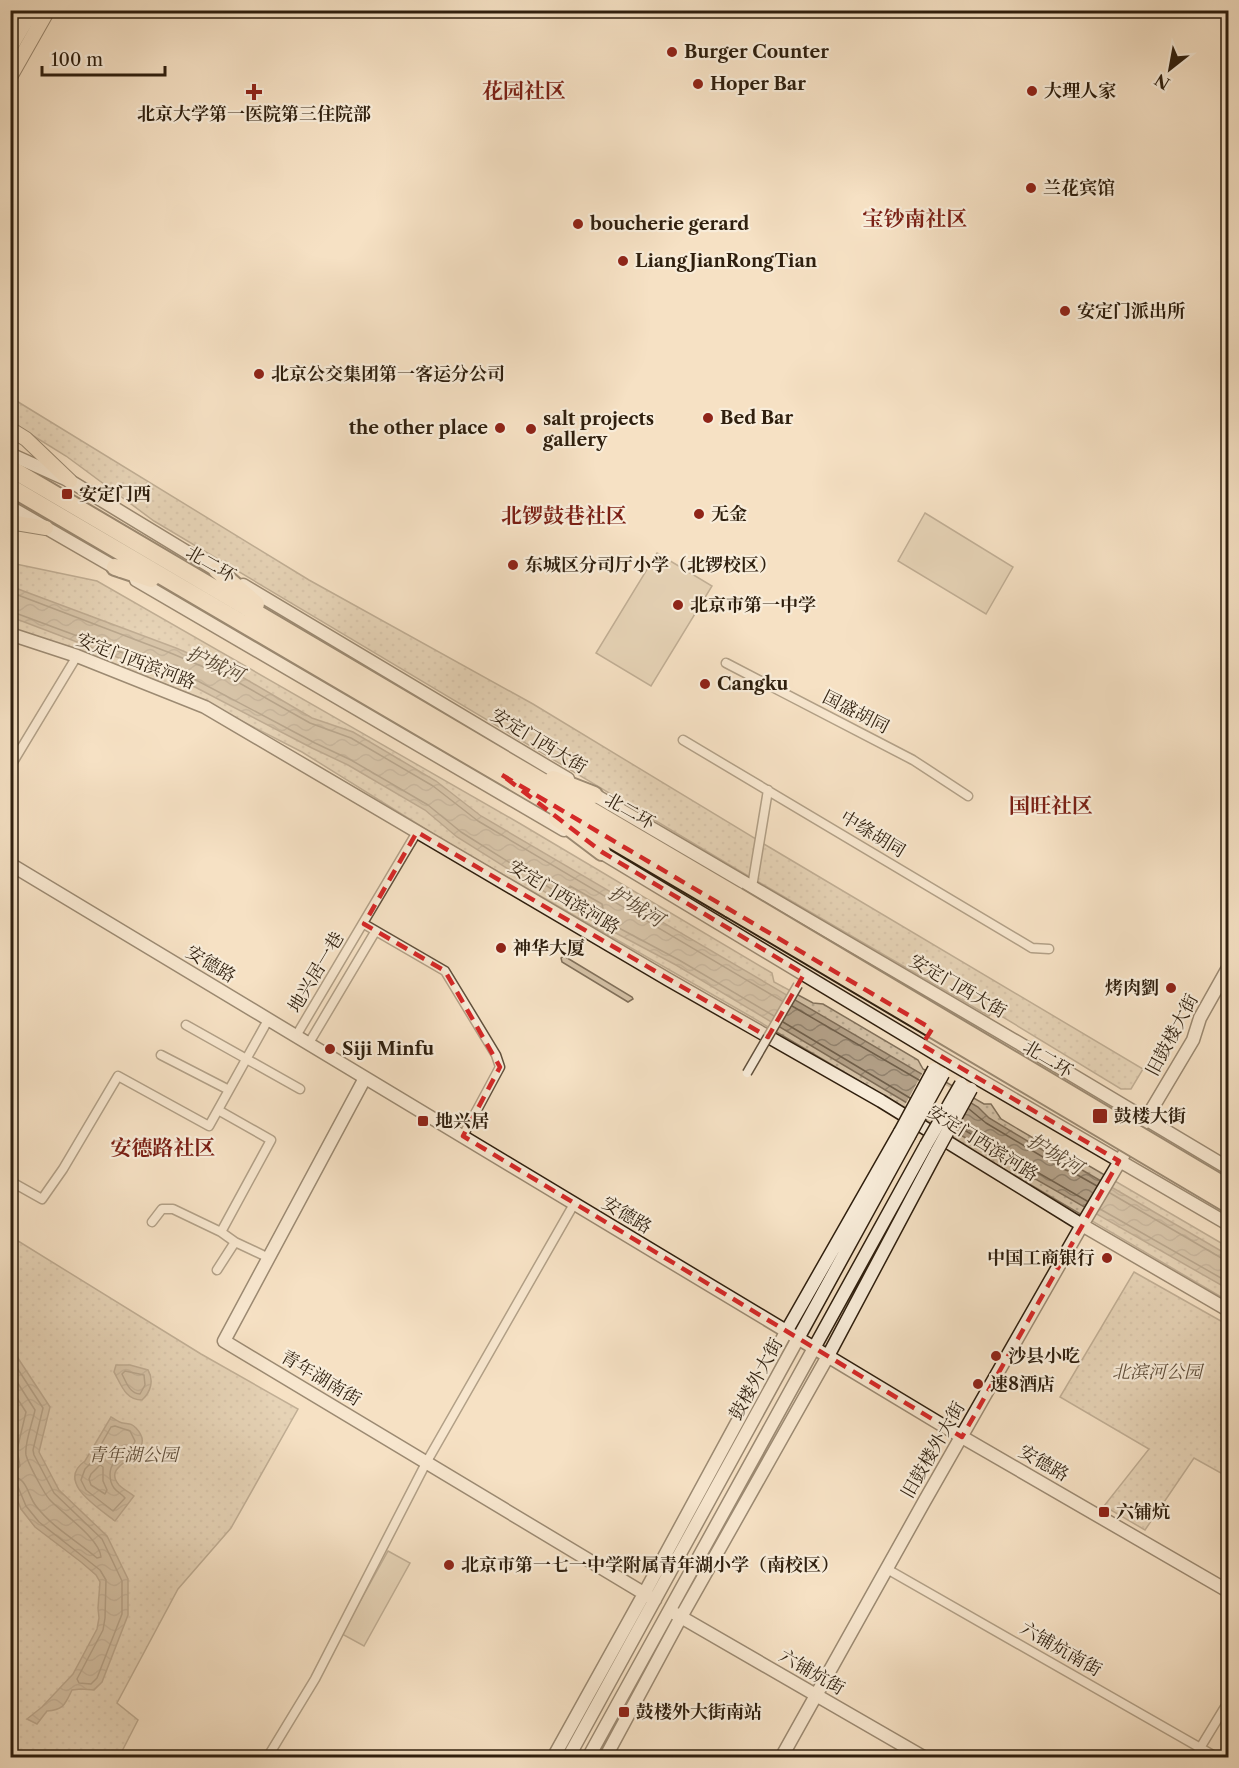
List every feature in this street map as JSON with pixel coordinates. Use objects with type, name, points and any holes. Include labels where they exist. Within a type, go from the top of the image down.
[{"type":"highway","name":"北二环","points":[[10,468],[286,630],[505,769],[1228,1204]]},
{"type":"highway","name":"北二环","points":[[10,487],[182,589],[737,896],[1228,1188]]},
{"type":"highway","points":[[115,567],[182,589]]},
{"type":"highway","points":[[217,570],[286,630]]},
{"type":"highway","points":[[505,769],[602,852]]},
{"type":"highway","points":[[505,769],[594,795]]},
{"type":"main road","points":[[10,48],[32,10]]},
{"type":"main road","points":[[10,77],[48,10]]},
{"type":"main road","points":[[10,429],[26,439],[70,482]]},
{"type":"main road","points":[[10,522],[46,528]]},
{"type":"street","name":"安定门西大街","points":[[10,453],[70,482],[594,795],[1228,1168]]},
{"type":"street","points":[[10,507],[602,852],[801,980],[946,1059],[969,1081],[991,1086],[1228,1224]]},
{"type":"street","name":"安定门西滨河路","points":[[10,634],[77,656],[205,707],[669,980],[881,1101],[1082,1225],[1228,1310]]},
{"type":"street","points":[[10,767],[77,656]]},
{"type":"street","name":"国盛胡同","points":[[726,663],[913,760],[968,796]]},
{"type":"street","name":"中绦胡同","points":[[683,740],[1032,948],[1049,949]]},
{"type":"street","points":[[752,887],[768,790]]},
{"type":"street","name":"地兴居一巷","points":[[296,1036],[417,832]]},
{"type":"street","name":"安德路","points":[[10,864],[786,1332],[1228,1591]]},
{"type":"street","points":[[364,924],[445,971],[496,1055],[500,1068],[463,1136]]},
{"type":"street","name":"地兴居一巷","points":[[309,1043],[375,932]]},
{"type":"street","name":"旧鼓楼大街","points":[[1119,1161],[1193,1040],[1200,1018],[1228,968]]},
{"type":"street","points":[[747,1073],[801,980]]},
{"type":"street","points":[[922,1045],[948,1002]]},
{"type":"street","name":"鼓楼外大街","points":[[553,1758],[650,1597],[799,1339],[905,1134],[971,1015]]},
{"type":"street","points":[[10,1180],[42,1198],[63,1169],[118,1076],[209,1126],[268,1020]]},
{"type":"street","points":[[186,1025],[300,1089]]},
{"type":"street","name":"鼓楼外大街","points":[[588,1758],[814,1348],[998,1031]]},
{"type":"street","points":[[991,1086],[1017,1042]]},
{"type":"street","points":[[161,1055],[229,1090]]},
{"type":"street","name":"青年湖南街","points":[[365,1078],[224,1341],[650,1597]]},
{"type":"street","points":[[218,1110],[271,1140],[221,1232]]},
{"type":"street","name":"鼓楼外大街","points":[[568,1758],[786,1332],[905,1134]]},
{"type":"street","points":[[1161,1185],[1186,1143]]},
{"type":"street","name":"鼓楼外大街","points":[[605,1758],[681,1617],[828,1356],[931,1148]]},
{"type":"street","name":"旧鼓楼外大街","points":[[781,1758],[1119,1161]]},
{"type":"street","points":[[267,1758],[315,1678],[426,1463],[573,1204]]},
{"type":"street","points":[[152,1222],[162,1209],[173,1209],[269,1258]]},
{"type":"street","points":[[217,1270],[235,1242]]},
{"type":"street","name":"六铺炕南街","points":[[887,1569],[1218,1758]]},
{"type":"street","name":"六铺炕街","points":[[669,1610],[925,1758]]},
{"type":"street","points":[[1194,1758],[1228,1702]]},
{"type":"highlighted area","points":[[502,775],[932,1029],[922,1045],[1119,1161],[962,1437],[463,1136],[500,1067],[445,971],[364,924],[417,832],[768,1037],[804,974],[602,852]]},
{"type":"green space","points":[[10,397],[309,580],[533,704],[1143,1069],[1131,1089],[1121,1089],[993,1011],[989,1016],[738,870],[154,521],[66,456],[11,422]]},
{"type":"green space","points":[[925,513],[1013,567],[986,614],[898,561]]},
{"type":"green space","points":[[657,553],[712,586],[651,686],[596,653]]},
{"type":"green space","points":[[11,563],[97,581],[519,823],[772,973],[774,982],[813,1003],[823,1004],[918,1060],[923,1069],[984,1104],[991,1104],[1001,1119],[1069,1159],[1079,1160],[1228,1247],[1228,1301],[748,1015],[448,843],[302,752],[187,693],[75,649],[11,629]]},
{"type":"green space","points":[[564,956],[633,999],[628,1002],[562,962],[561,958]]},
{"type":"green space","name":"青年湖公园","points":[[10,1236],[201,1354],[298,1409],[231,1528],[178,1589],[117,1703],[138,1720],[119,1757],[29,1757],[11,1746]]},
{"type":"green space","name":"北滨河公园","points":[[1134,1272],[1228,1325],[1228,1477],[1194,1458],[1145,1530],[1104,1506],[1149,1449],[1060,1397]]},
{"type":"green space","points":[[388,1551],[410,1563],[364,1646],[342,1634]]},
{"type":"water","points":[[10,586],[176,648],[237,674],[312,718],[353,732],[436,781],[481,816],[978,1107],[989,1118],[1066,1164],[1077,1167],[1228,1255],[1228,1289],[1016,1168],[676,965],[582,915],[457,837],[425,810],[348,765],[193,686],[11,617]]},
{"type":"water","points":[[10,1346],[50,1407],[39,1452],[59,1490],[107,1536],[128,1579],[128,1615],[102,1682],[94,1690],[72,1690],[63,1705],[47,1711],[37,1724],[27,1719],[42,1707],[73,1674],[97,1629],[100,1582],[96,1575],[81,1562],[35,1527],[21,1509],[11,1484]]},
{"type":"water","points":[[116,1365],[130,1365],[148,1370],[151,1386],[142,1400],[131,1397],[124,1391],[114,1372]]},
{"type":"water","points":[[111,1417],[133,1425],[142,1438],[137,1452],[116,1470],[115,1477],[119,1485],[134,1496],[115,1521],[83,1494],[77,1486],[75,1477],[77,1469],[85,1461]]},
{"type":"pier","points":[[923,1072],[971,1100],[953,1134],[905,1105]]},
{"type":"place","name":"Burger Counter","points":[[672,52]]},
{"type":"place","name":"Hoper Bar","points":[[698,84]]},
{"type":"place","name":"大理人家","points":[[1032,91]]},
{"type":"place","name":"北京大学第一医院第三住院部","points":[[254,92]]},
{"type":"place","name":"兰花宾馆","points":[[1031,188]]},
{"type":"place","name":"boucherie gerard","points":[[578,224]]},
{"type":"place","name":"LiangJianRongTian","points":[[623,261]]},
{"type":"place","name":"安定门派出所","points":[[1065,311]]},
{"type":"place","name":"北京公交集团第一客运分公司","points":[[259,374]]},
{"type":"place","name":"Bed Bar","points":[[708,418]]},
{"type":"place","name":"the other place","points":[[500,428]]},
{"type":"place","name":"salt projects gallery","points":[[531,429]]},
{"type":"place","name":"安定门西","points":[[67,494]]},
{"type":"place","name":"无金","points":[[699,514]]},
{"type":"place","name":"东城区分司厅小学（北锣校区）","points":[[513,565]]},
{"type":"place","name":"北京市第一中学","points":[[678,605]]},
{"type":"place","name":"Cangku","points":[[705,684]]},
{"type":"place","name":"神华大厦","points":[[501,948]]},
{"type":"place","name":"烤肉劉","points":[[1171,988]]},
{"type":"place","name":"Siji Minfu","points":[[330,1049]]},
{"type":"place","name":"鼓楼大街","points":[[1100,1116]]},
{"type":"place","name":"地兴居","points":[[423,1121]]},
{"type":"place","name":"中国工商银行","points":[[1107,1258]]},
{"type":"place","name":"沙县小吃","points":[[996,1356]]},
{"type":"place","name":"速8酒店","points":[[978,1384]]},
{"type":"place","name":"六铺炕","points":[[1104,1512]]},
{"type":"place","name":"北京市第一七一中学附属青年湖小学（南校区）","points":[[449,1565]]},
{"type":"place","name":"鼓楼外大街南站","points":[[624,1712]]},
{"type":"district","name":"花园社区","points":[[524,90]]},
{"type":"district","name":"宝钞南社区","points":[[915,218]]},
{"type":"district","name":"北锣鼓巷社区","points":[[564,515]]},
{"type":"district","name":"国旺社区","points":[[1051,805]]},
{"type":"district","name":"安德路社区","points":[[163,1147]]},
{"type":"water label","name":"护城河","points":[[215,664]]},
{"type":"water label","name":"护城河","points":[[636,906]]},
{"type":"water label","name":"护城河","points":[[1055,1154]]}]
